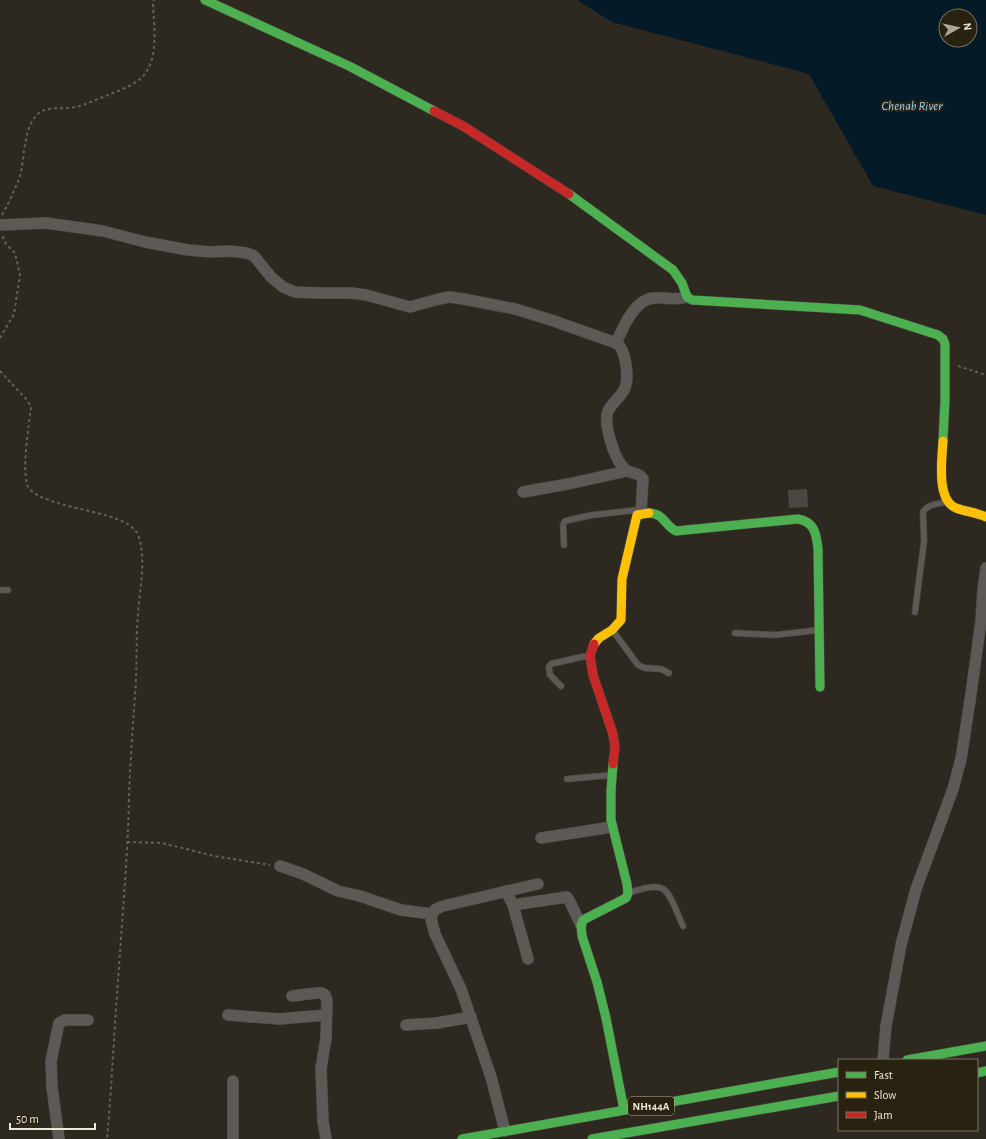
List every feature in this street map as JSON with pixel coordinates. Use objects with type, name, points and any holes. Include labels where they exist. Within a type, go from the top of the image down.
[{"type":"main road","points":[[205,0],[349,66],[463,126],[562,189],[673,270],[682,283],[687,297],[692,300],[860,310],[938,335],[943,339],[945,344],[946,406],[942,480],[943,496],[947,502],[956,508],[986,517]]},
{"type":"main road","points":[[624,1110],[601,994],[584,944],[581,925],[583,920],[626,898],[628,893],[612,827],[611,791],[615,747],[613,734],[593,675],[590,656],[594,643],[612,630],[621,620],[622,579],[626,564],[627,552],[635,528],[637,515],[641,511],[658,514],[668,527],[676,531],[798,519],[806,520],[810,523],[814,530],[817,550],[820,630],[820,687]]},
{"type":"main road","points":[[913,1059],[986,1046]]},
{"type":"main road","name":"NH144A","points":[[462,1139],[838,1072]]},
{"type":"main road","name":"NH144A","points":[[592,1139],[838,1096]]},
{"type":"street","points":[[1,230],[46,222],[103,231],[145,242],[188,250],[247,253],[254,256],[271,277],[283,287],[295,292],[366,295],[410,307],[439,299],[464,299],[515,309],[558,322],[616,343],[621,345],[624,353],[627,382],[624,389],[606,415],[609,437],[615,452],[626,471]]},
{"type":"street","points":[[616,343],[632,312],[644,302],[653,298],[677,299],[687,297]]},
{"type":"street","points":[[523,492],[626,471],[638,474],[643,479],[641,511]]},
{"type":"street","points":[[883,1059],[886,1026],[901,945],[916,889],[953,789],[961,759],[979,636],[986,568]]},
{"type":"street","points":[[541,838],[612,827]]},
{"type":"street","points":[[280,866],[303,874],[338,891],[360,896],[401,910],[432,914]]},
{"type":"street","points":[[505,1132],[491,1077],[471,1017],[461,989],[435,934],[431,919],[436,908],[506,890],[538,884]]},
{"type":"street","points":[[506,890],[513,905],[528,959]]},
{"type":"street","points":[[513,905],[567,897],[581,925]]},
{"type":"street","points":[[292,996],[317,993],[322,993],[325,995],[326,1038],[321,1068],[323,1121],[326,1139]]},
{"type":"street","points":[[228,1015],[279,1019],[326,1015]]},
{"type":"street","points":[[406,1025],[471,1017]]},
{"type":"street","points":[[59,1139],[52,1087],[51,1061],[59,1023],[65,1020],[88,1020]]},
{"type":"street","points":[[233,1081],[233,1139]]},
{"type":"lane","points":[[915,612],[924,541],[923,512],[925,508],[929,506],[947,502]]},
{"type":"lane","points":[[564,545],[563,525],[565,521],[592,515],[641,511]]},
{"type":"lane","points":[[0,590],[8,590]]},
{"type":"lane","points":[[612,630],[638,664],[645,668],[661,669],[669,673]]},
{"type":"lane","points":[[735,633],[775,635],[820,630]]},
{"type":"lane","points":[[561,686],[550,675],[549,667],[551,664],[590,656]]},
{"type":"lane","points":[[567,779],[613,775]]},
{"type":"lane","points":[[628,893],[653,888],[663,889],[668,894],[683,926]]},
{"type":"path","points":[[0,218],[13,194],[20,175],[29,129],[35,117],[43,111],[76,107],[122,89],[139,80],[147,72],[153,55],[154,0]]},
{"type":"path","points":[[0,338],[14,314],[20,275],[15,253],[6,244],[1,230]]},
{"type":"path","points":[[945,362],[986,374]]},
{"type":"path","points":[[0,371],[27,400],[31,407],[26,459],[26,479],[27,486],[30,490],[56,503],[104,514],[128,524],[134,528],[138,534],[141,548],[142,573],[138,616],[127,842],[107,1139]]},
{"type":"path","points":[[127,842],[162,843],[214,856],[280,866]]},
{"type":"water","name":"Chenab River","points":[[577,0],[986,0],[986,215],[873,186],[809,74],[612,22]]},
{"type":"building","points":[[807,489],[808,507],[789,508],[788,490]]},
{"type":"traffic: fast","points":[[205,0],[349,66],[434,111]]},
{"type":"traffic: fast","points":[[569,194],[673,270],[682,283],[687,297],[692,300],[860,310],[938,335],[943,339],[945,344],[943,441]]},
{"type":"traffic: fast","points":[[649,513],[658,515],[676,531],[798,519],[808,523],[814,529],[818,548],[820,687]]},
{"type":"traffic: fast","points":[[613,764],[611,820],[628,893],[626,898],[583,920],[581,925],[582,936],[597,982],[606,1018],[624,1110]]},
{"type":"traffic: fast","points":[[913,1059],[986,1046]]},
{"type":"traffic: fast","points":[[978,1073],[986,1071]]},
{"type":"traffic: fast","points":[[462,1139],[838,1072]]},
{"type":"traffic: fast","points":[[592,1139],[838,1096]]},
{"type":"traffic: slow","points":[[943,441],[941,468],[945,497],[950,504],[956,508],[986,517]]},
{"type":"traffic: slow","points":[[594,644],[599,638],[612,630],[621,620],[622,579],[637,515],[649,513]]},
{"type":"traffic: jam","points":[[434,111],[463,126],[569,194]]},
{"type":"traffic: jam","points":[[594,644],[590,656],[593,675],[613,734],[615,747],[613,764]]}]
